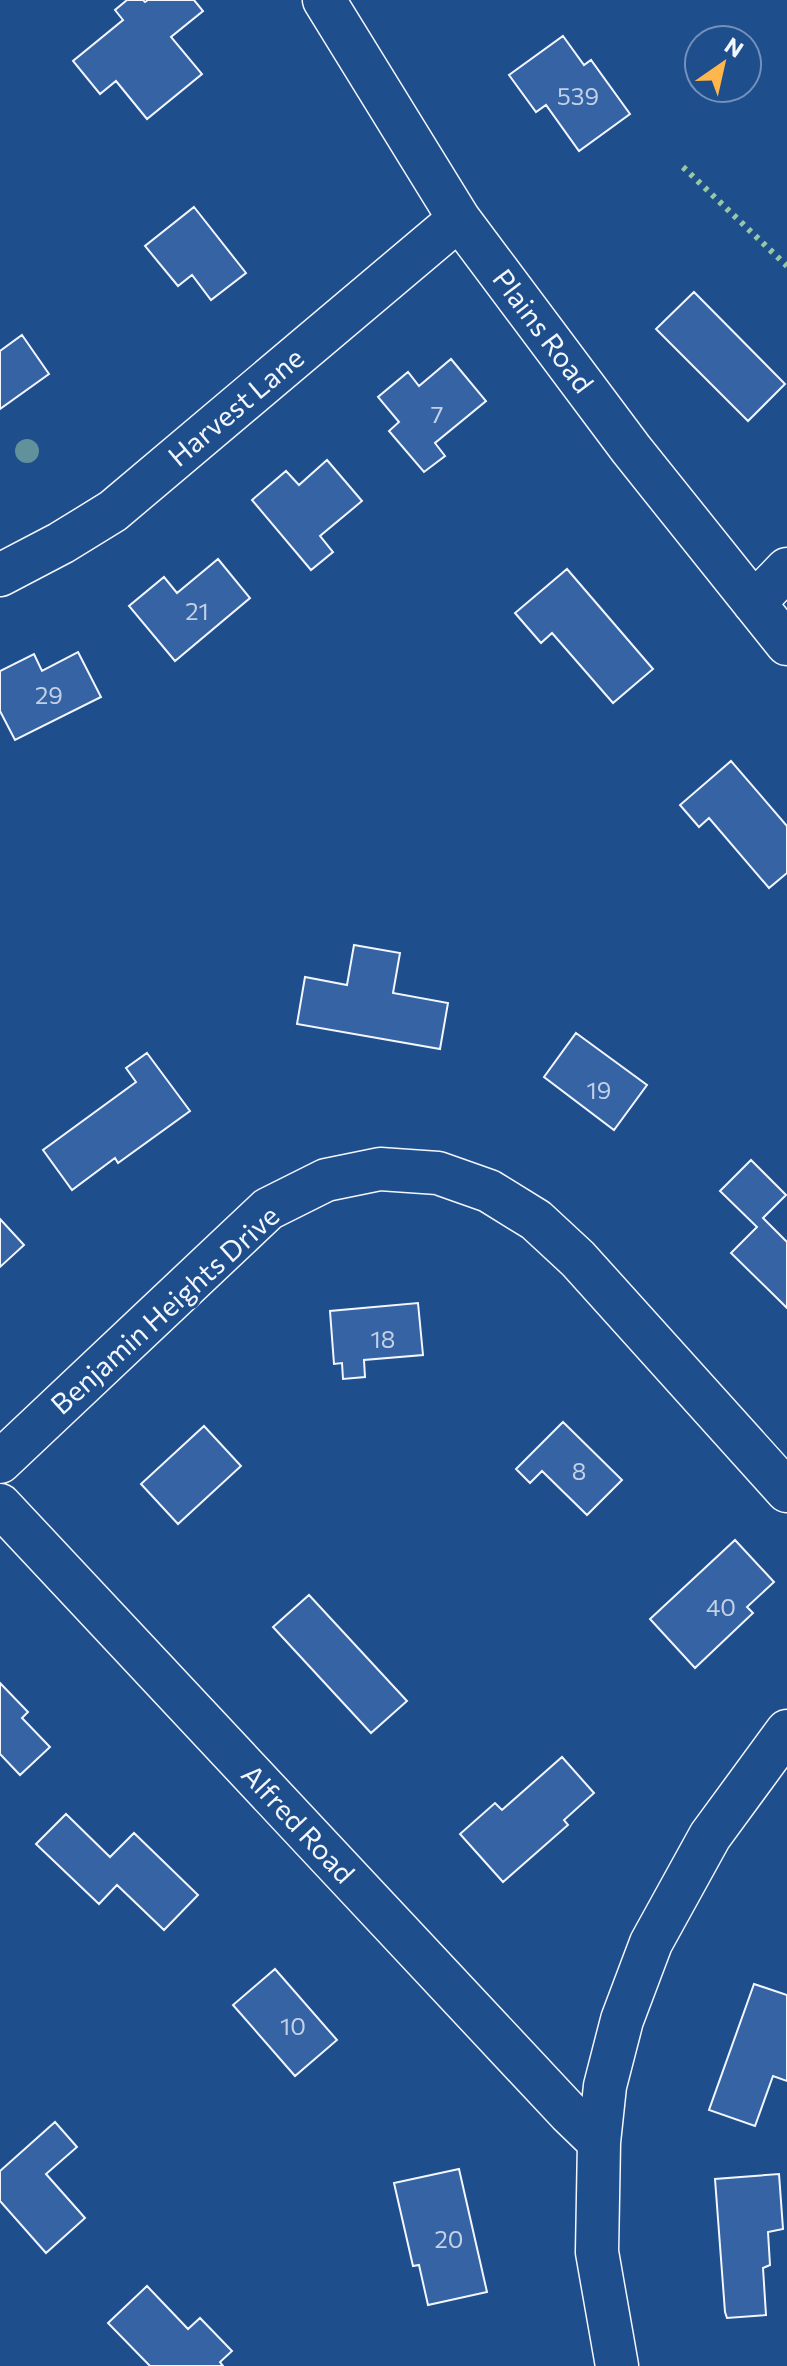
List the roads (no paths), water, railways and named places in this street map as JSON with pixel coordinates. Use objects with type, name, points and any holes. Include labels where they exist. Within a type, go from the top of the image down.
[{"type":"street","name":"Plains Road","points":[[334,4],[459,219],[631,449],[787,644]]},
{"type":"street","name":"Harvest Lane","points":[[0,575],[113,511],[459,219]]},
{"type":"street","points":[[754,603],[787,569]]},
{"type":"street","name":"Benjamin Heights Drive","points":[[0,1462],[268,1209],[326,1180],[380,1169],[438,1173],[489,1191],[536,1220],[578,1259],[787,1491]]},
{"type":"street","name":"Alfred Road","points":[[0,1505],[558,2102],[599,2142]]},
{"type":"street","points":[[617,2366],[597,2252],[599,2142],[605,2086],[622,2020],[651,1943],[710,1836],[787,1731]]}]
